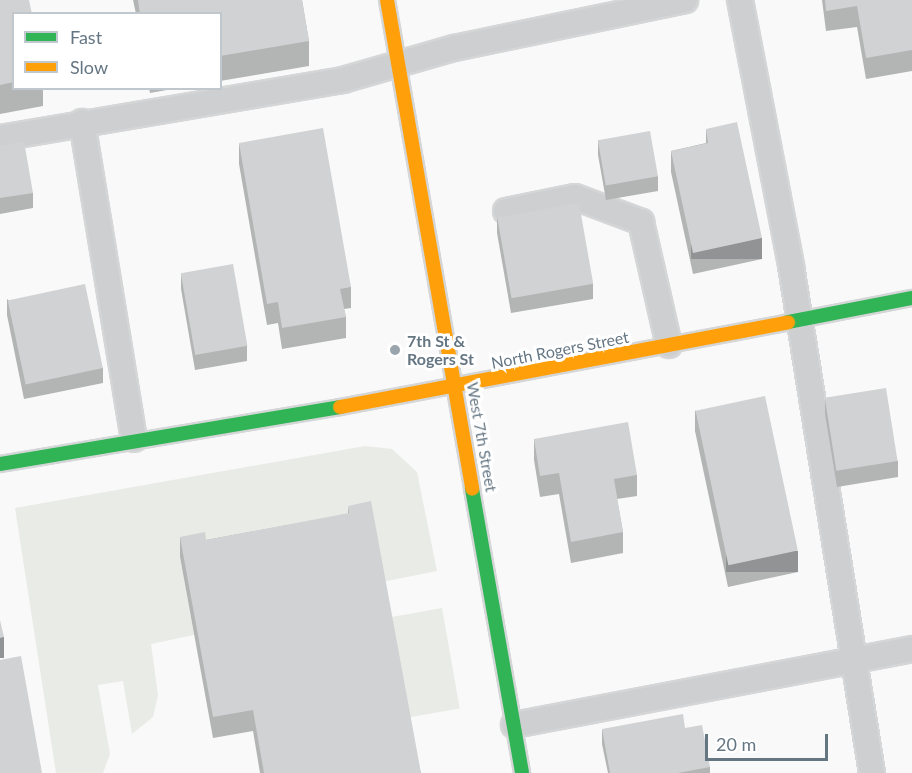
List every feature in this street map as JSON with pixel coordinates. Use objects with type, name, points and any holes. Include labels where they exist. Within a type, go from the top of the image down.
[{"type":"street","name":"West 7th Street","points":[[387,0],[522,773]]},
{"type":"street","name":"North Rogers Street","points":[[0,464],[134,439],[456,387],[800,318],[912,298]]},
{"type":"lane","points":[[0,138],[399,66],[454,48],[685,0]]},
{"type":"lane","points":[[740,0],[800,318],[856,660],[872,773]]},
{"type":"lane","points":[[82,122],[134,439]]},
{"type":"lane","points":[[506,211],[575,197],[641,222],[669,345]]},
{"type":"lane","points":[[514,725],[912,649]]},
{"type":"shaded area","points":[[365,446],[392,449],[417,472],[437,571],[382,582],[180,557],[194,635],[151,644],[158,695],[153,717],[132,734],[123,681],[98,685],[110,754],[103,773],[56,773],[15,508]]},
{"type":"shaded area","points":[[442,608],[460,708],[407,718],[389,617]]},
{"type":"building","points":[[0,0],[29,0],[32,12],[12,12],[12,82],[0,85]]},
{"type":"building","points":[[138,0],[302,0],[309,41],[222,56],[222,12],[140,12]]},
{"type":"building","points":[[825,0],[912,0],[912,50],[866,58],[857,6],[826,11]]},
{"type":"building","points":[[737,122],[762,238],[693,253],[671,151],[708,143],[706,129]]},
{"type":"building","points":[[323,128],[351,287],[340,289],[346,317],[282,328],[278,302],[267,304],[239,143]]},
{"type":"building","points":[[650,131],[658,176],[606,186],[598,140]]},
{"type":"building","points":[[24,141],[33,193],[0,198],[0,146]]},
{"type":"building","points":[[579,203],[593,284],[512,298],[497,217]]},
{"type":"building","points":[[233,264],[247,346],[195,355],[181,273]]},
{"type":"building","points":[[85,284],[103,368],[26,385],[8,300]]},
{"type":"building","points":[[886,388],[898,461],[836,471],[825,398]]},
{"type":"building","points":[[765,396],[798,551],[728,565],[696,411]]},
{"type":"building","points":[[628,422],[637,475],[614,479],[623,532],[571,542],[559,473],[540,476],[534,439]]},
{"type":"building","points":[[371,501],[421,773],[264,773],[253,710],[213,717],[180,537],[205,532],[206,540],[349,513],[348,506]]},
{"type":"building","points":[[0,620],[4,637],[0,638]]},
{"type":"building","points":[[21,656],[42,773],[0,773],[0,660]]},
{"type":"building","points":[[683,714],[685,728],[702,725],[710,767],[678,773],[610,773],[602,729]]},
{"type":"traffic: fast","points":[[788,322],[912,298]]},
{"type":"traffic: fast","points":[[0,464],[340,407]]},
{"type":"traffic: fast","points":[[472,489],[522,773]]},
{"type":"traffic: slow","points":[[387,0],[472,489]]},
{"type":"traffic: slow","points":[[340,407],[788,322]]},
{"type":"place","name":"7th St & Rogers St","points":[[395,350]]}]
